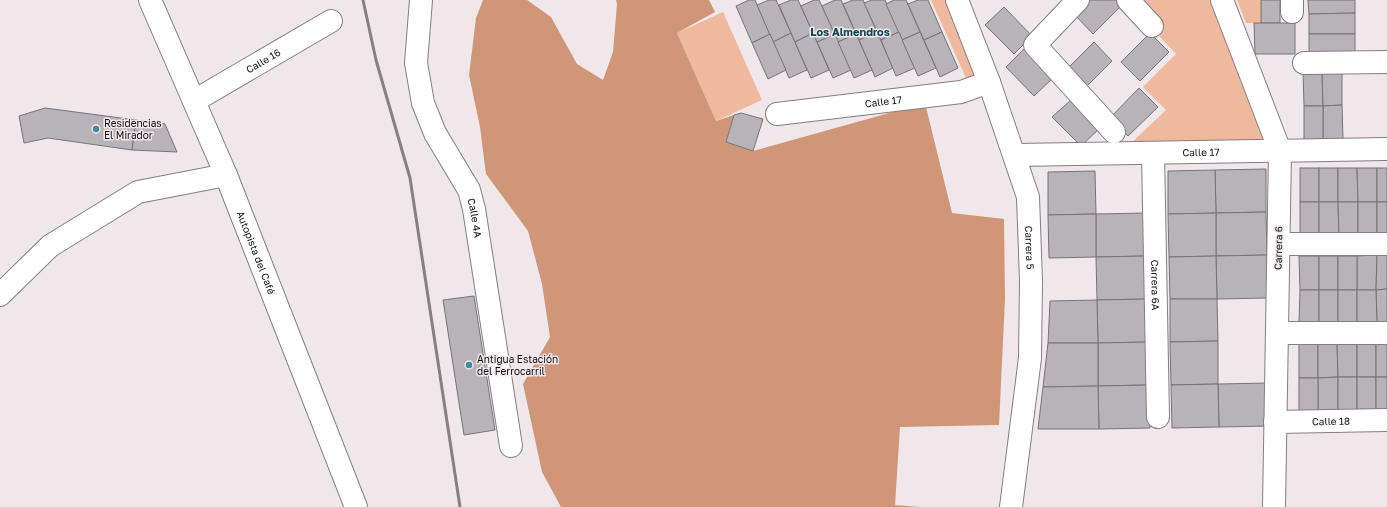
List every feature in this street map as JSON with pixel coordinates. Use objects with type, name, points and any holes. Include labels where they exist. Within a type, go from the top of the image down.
[{"type":"main road","name":"Autopista del Café","points":[[150,0],[226,175],[356,507]]},
{"type":"main road","name":"Calle 4A","points":[[422,0],[416,63],[423,103],[435,133],[469,190],[474,209],[511,446]]},
{"type":"main road","name":"Carrera 5","points":[[957,0],[989,82],[1028,197],[1031,281],[1030,358],[1011,507]]},
{"type":"main road","points":[[1128,0],[1152,26]]},
{"type":"main road","name":"Carrera 6","points":[[1222,0],[1280,151],[1274,507]]},
{"type":"main road","points":[[1075,1],[1034,45],[1114,132]]},
{"type":"main road","name":"Calle 16","points":[[194,101],[331,21]]},
{"type":"main road","points":[[1304,63],[1387,62]]},
{"type":"main road","name":"Calle 17","points":[[777,114],[961,92],[989,82]]},
{"type":"main road","name":"Calle 17","points":[[1015,155],[1387,149]]},
{"type":"main road","name":"Carrera 6A","points":[[1153,153],[1158,417]]},
{"type":"main road","points":[[0,295],[50,246],[138,192],[226,175]]},
{"type":"main road","points":[[1278,244],[1387,244]]},
{"type":"main road","points":[[1277,333],[1387,333]]},
{"type":"main road","name":"Calle 18","points":[[1275,422],[1387,420]]},
{"type":"shaded area","points":[[483,0],[527,0],[551,17],[577,64],[603,80],[613,52],[617,4],[616,0],[709,0],[715,12],[677,33],[716,121],[734,115],[726,142],[753,151],[925,103],[952,213],[1004,219],[1005,299],[999,425],[900,427],[895,505],[921,507],[561,507],[542,472],[523,384],[550,337],[542,284],[528,231],[486,174],[480,127],[469,75],[476,18]]},
{"type":"shaded area","points":[[931,0],[946,0],[976,74],[976,81],[966,78]]},
{"type":"shaded area","points":[[1137,0],[1211,0],[1265,141],[1129,145],[1166,110],[1143,87],[1176,54],[1160,37],[1160,26]]},
{"type":"shaded area","points":[[1237,0],[1261,0],[1261,23],[1246,23]]},
{"type":"shaded area","points":[[723,12],[762,100],[716,121],[677,33]]},
{"type":"building","points":[[749,0],[755,0],[770,34],[752,43],[736,6]]},
{"type":"building","points":[[769,0],[776,0],[791,33],[773,42],[757,5]]},
{"type":"building","points":[[791,0],[798,0],[813,33],[795,42],[779,5]]},
{"type":"building","points":[[814,0],[819,0],[835,34],[817,42],[801,6]]},
{"type":"building","points":[[835,0],[841,0],[856,34],[838,42],[822,6]]},
{"type":"building","points":[[853,0],[863,0],[877,32],[859,40],[843,4]]},
{"type":"building","points":[[872,0],[885,0],[899,32],[881,40],[864,3]]},
{"type":"building","points":[[894,0],[906,0],[920,32],[902,40],[886,4]]},
{"type":"building","points":[[918,0],[928,0],[942,32],[924,40],[908,4]]},
{"type":"building","points":[[1089,0],[1117,0],[1122,5],[1093,34],[1075,15]]},
{"type":"building","points":[[1261,0],[1280,0],[1280,23],[1261,23]]},
{"type":"building","points":[[1308,0],[1355,0],[1355,13],[1309,14]]},
{"type":"building","points":[[1004,7],[1032,36],[1014,54],[985,25]]},
{"type":"building","points":[[1355,13],[1355,34],[1309,34],[1309,14]]},
{"type":"building","points":[[1254,23],[1295,23],[1295,54],[1255,54]]},
{"type":"building","points":[[877,32],[893,68],[875,77],[859,40]]},
{"type":"building","points":[[899,32],[915,68],[896,76],[881,40]]},
{"type":"building","points":[[920,32],[936,68],[918,76],[902,40]]},
{"type":"building","points":[[942,32],[958,68],[940,77],[924,40]]},
{"type":"building","points":[[791,33],[807,70],[789,78],[773,42]]},
{"type":"building","points":[[813,33],[829,70],[811,78],[795,42]]},
{"type":"building","points":[[1150,33],[1169,52],[1140,81],[1121,62]]},
{"type":"building","points":[[770,34],[786,70],[768,79],[752,43]]},
{"type":"building","points":[[835,34],[851,70],[833,78],[817,42]]},
{"type":"building","points":[[856,34],[872,70],[854,78],[838,42]]},
{"type":"building","points":[[1309,34],[1355,34],[1355,55],[1309,55]]},
{"type":"building","points":[[1094,42],[1112,61],[1083,90],[1065,71]]},
{"type":"building","points":[[1025,48],[1053,78],[1034,96],[1006,67]]},
{"type":"building","points":[[1303,71],[1322,71],[1323,106],[1304,106]]},
{"type":"building","points":[[1322,71],[1342,71],[1342,105],[1323,106]]},
{"type":"building","points":[[1139,88],[1158,107],[1128,136],[1110,118]]},
{"type":"building","points":[[1072,99],[1100,128],[1081,146],[1052,117]]},
{"type":"building","points":[[1342,105],[1343,139],[1323,139],[1323,106]]},
{"type":"building","points":[[1304,106],[1323,106],[1323,139],[1304,140]]},
{"type":"building","points":[[45,108],[136,120],[132,150],[48,138],[24,143],[19,116]]},
{"type":"building","points":[[741,113],[763,119],[753,151],[726,142],[734,115]]},
{"type":"building","points":[[136,120],[165,124],[177,152],[132,150]]},
{"type":"building","points":[[1300,168],[1319,168],[1319,202],[1300,202]]},
{"type":"building","points":[[1319,168],[1338,168],[1338,202],[1319,202]]},
{"type":"building","points":[[1338,168],[1357,168],[1358,202],[1338,202]]},
{"type":"building","points":[[1357,168],[1377,168],[1377,202],[1358,202]]},
{"type":"building","points":[[1377,168],[1387,168],[1387,202],[1377,202]]},
{"type":"building","points":[[1266,169],[1266,212],[1216,213],[1215,170]]},
{"type":"building","points":[[1215,170],[1216,213],[1168,214],[1168,171]]},
{"type":"building","points":[[1095,171],[1096,214],[1048,215],[1048,172]]},
{"type":"building","points":[[1300,202],[1319,202],[1319,235],[1300,235]]},
{"type":"building","points":[[1319,202],[1338,202],[1339,235],[1319,235]]},
{"type":"building","points":[[1338,202],[1358,202],[1358,235],[1339,235]]},
{"type":"building","points":[[1358,202],[1377,202],[1377,235],[1358,235]]},
{"type":"building","points":[[1377,202],[1387,202],[1387,235],[1377,235]]},
{"type":"building","points":[[1266,212],[1267,255],[1216,256],[1216,213]]},
{"type":"building","points":[[1147,213],[1147,256],[1096,257],[1096,214]]},
{"type":"building","points":[[1216,213],[1216,256],[1169,257],[1168,214]]},
{"type":"building","points":[[1096,214],[1096,257],[1049,258],[1048,215]]},
{"type":"building","points":[[1267,255],[1268,298],[1217,299],[1216,256]]},
{"type":"building","points":[[1377,255],[1376,290],[1357,290],[1357,256]]},
{"type":"building","points":[[1377,255],[1387,255],[1387,289],[1376,290]]},
{"type":"building","points":[[1147,256],[1148,299],[1097,300],[1096,257]]},
{"type":"building","points":[[1216,256],[1217,299],[1170,299],[1169,257]]},
{"type":"building","points":[[1299,256],[1319,256],[1319,290],[1300,290]]},
{"type":"building","points":[[1319,256],[1338,256],[1338,290],[1319,290]]},
{"type":"building","points":[[1338,256],[1357,256],[1357,290],[1338,290]]},
{"type":"building","points":[[1387,289],[1387,323],[1377,323],[1376,290]]},
{"type":"building","points":[[1300,290],[1319,290],[1319,323],[1299,323]]},
{"type":"building","points":[[1319,290],[1338,290],[1338,323],[1319,323]]},
{"type":"building","points":[[1338,290],[1357,290],[1357,323],[1338,323]]},
{"type":"building","points":[[1357,290],[1376,290],[1377,323],[1357,323]]},
{"type":"building","name":"Antigua Estación del Ferrocarril","points":[[474,296],[495,430],[464,435],[443,300]]},
{"type":"building","points":[[1148,299],[1148,342],[1098,343],[1097,300]]},
{"type":"building","points":[[1170,299],[1217,299],[1218,341],[1170,342]]},
{"type":"building","points":[[1097,300],[1098,343],[1048,343],[1050,301]]},
{"type":"building","points":[[1218,341],[1218,384],[1171,385],[1170,342]]},
{"type":"building","points":[[1148,342],[1149,385],[1098,386],[1098,343]]},
{"type":"building","points":[[1048,343],[1098,343],[1098,386],[1043,387]]},
{"type":"building","points":[[1318,343],[1318,378],[1299,378],[1299,344]]},
{"type":"building","points":[[1318,343],[1337,343],[1338,377],[1318,378]]},
{"type":"building","points":[[1337,343],[1357,343],[1357,377],[1338,377]]},
{"type":"building","points":[[1357,343],[1376,343],[1376,377],[1357,377]]},
{"type":"building","points":[[1376,343],[1387,343],[1387,377],[1376,377]]},
{"type":"building","points":[[1338,377],[1338,410],[1318,411],[1318,378]]},
{"type":"building","points":[[1338,377],[1357,377],[1357,410],[1338,410]]},
{"type":"building","points":[[1357,377],[1376,377],[1376,410],[1357,410]]},
{"type":"building","points":[[1376,377],[1387,377],[1387,410],[1376,410]]},
{"type":"building","points":[[1299,378],[1318,378],[1318,411],[1299,411]]},
{"type":"building","points":[[1269,383],[1270,426],[1219,427],[1218,384]]},
{"type":"building","points":[[1218,384],[1219,427],[1172,428],[1171,385]]},
{"type":"building","points":[[1149,385],[1150,428],[1099,429],[1098,386]]},
{"type":"building","points":[[1098,386],[1099,429],[1038,429],[1043,387]]},
{"type":"railway","points":[[363,0],[376,60],[410,178],[460,507]]},
{"type":"place","name":"Residencias El Mirador","points":[[96,129]]},
{"type":"place","name":"Antigua Estación del Ferrocarril","points":[[469,365]]},
{"type":"district","name":"Los Almendros","points":[[850,31]]}]
